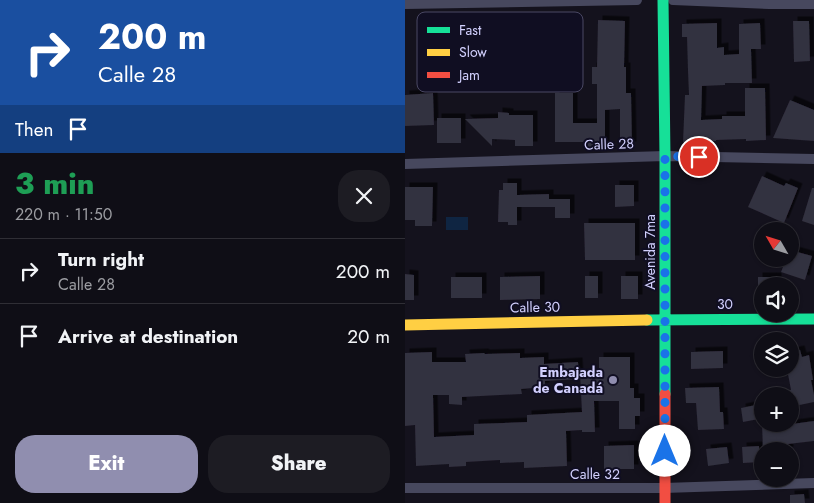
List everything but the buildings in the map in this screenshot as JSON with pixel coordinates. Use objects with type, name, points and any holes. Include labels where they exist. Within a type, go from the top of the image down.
[{"type":"main road","name":"Avenida 7ma","points":[[663,0],[665,503]]},
{"type":"main road","name":"30","points":[[665,320],[814,319]]},
{"type":"main road","name":"Calle 30","points":[[405,325],[665,320]]},
{"type":"street","points":[[405,4],[431,2],[637,0]]},
{"type":"street","points":[[673,0],[814,4]]},
{"type":"street","name":"Calle 28","points":[[405,164],[665,156],[814,159]]},
{"type":"street","name":"Calle 32","points":[[405,488],[664,488],[814,483]]},
{"type":"water","points":[[446,217],[468,217],[468,230],[446,230]]},
{"type":"traffic: fast","points":[[663,0],[665,394]]},
{"type":"traffic: fast","points":[[647,320],[814,319]]},
{"type":"traffic: slow","points":[[405,325],[647,320]]},
{"type":"traffic: jam","points":[[665,394],[665,503]]},
{"type":"place","name":"Embajada de Canadá","points":[[613,380]]},
{"type":"route","points":[[665,451],[665,156],[699,157]]}]
